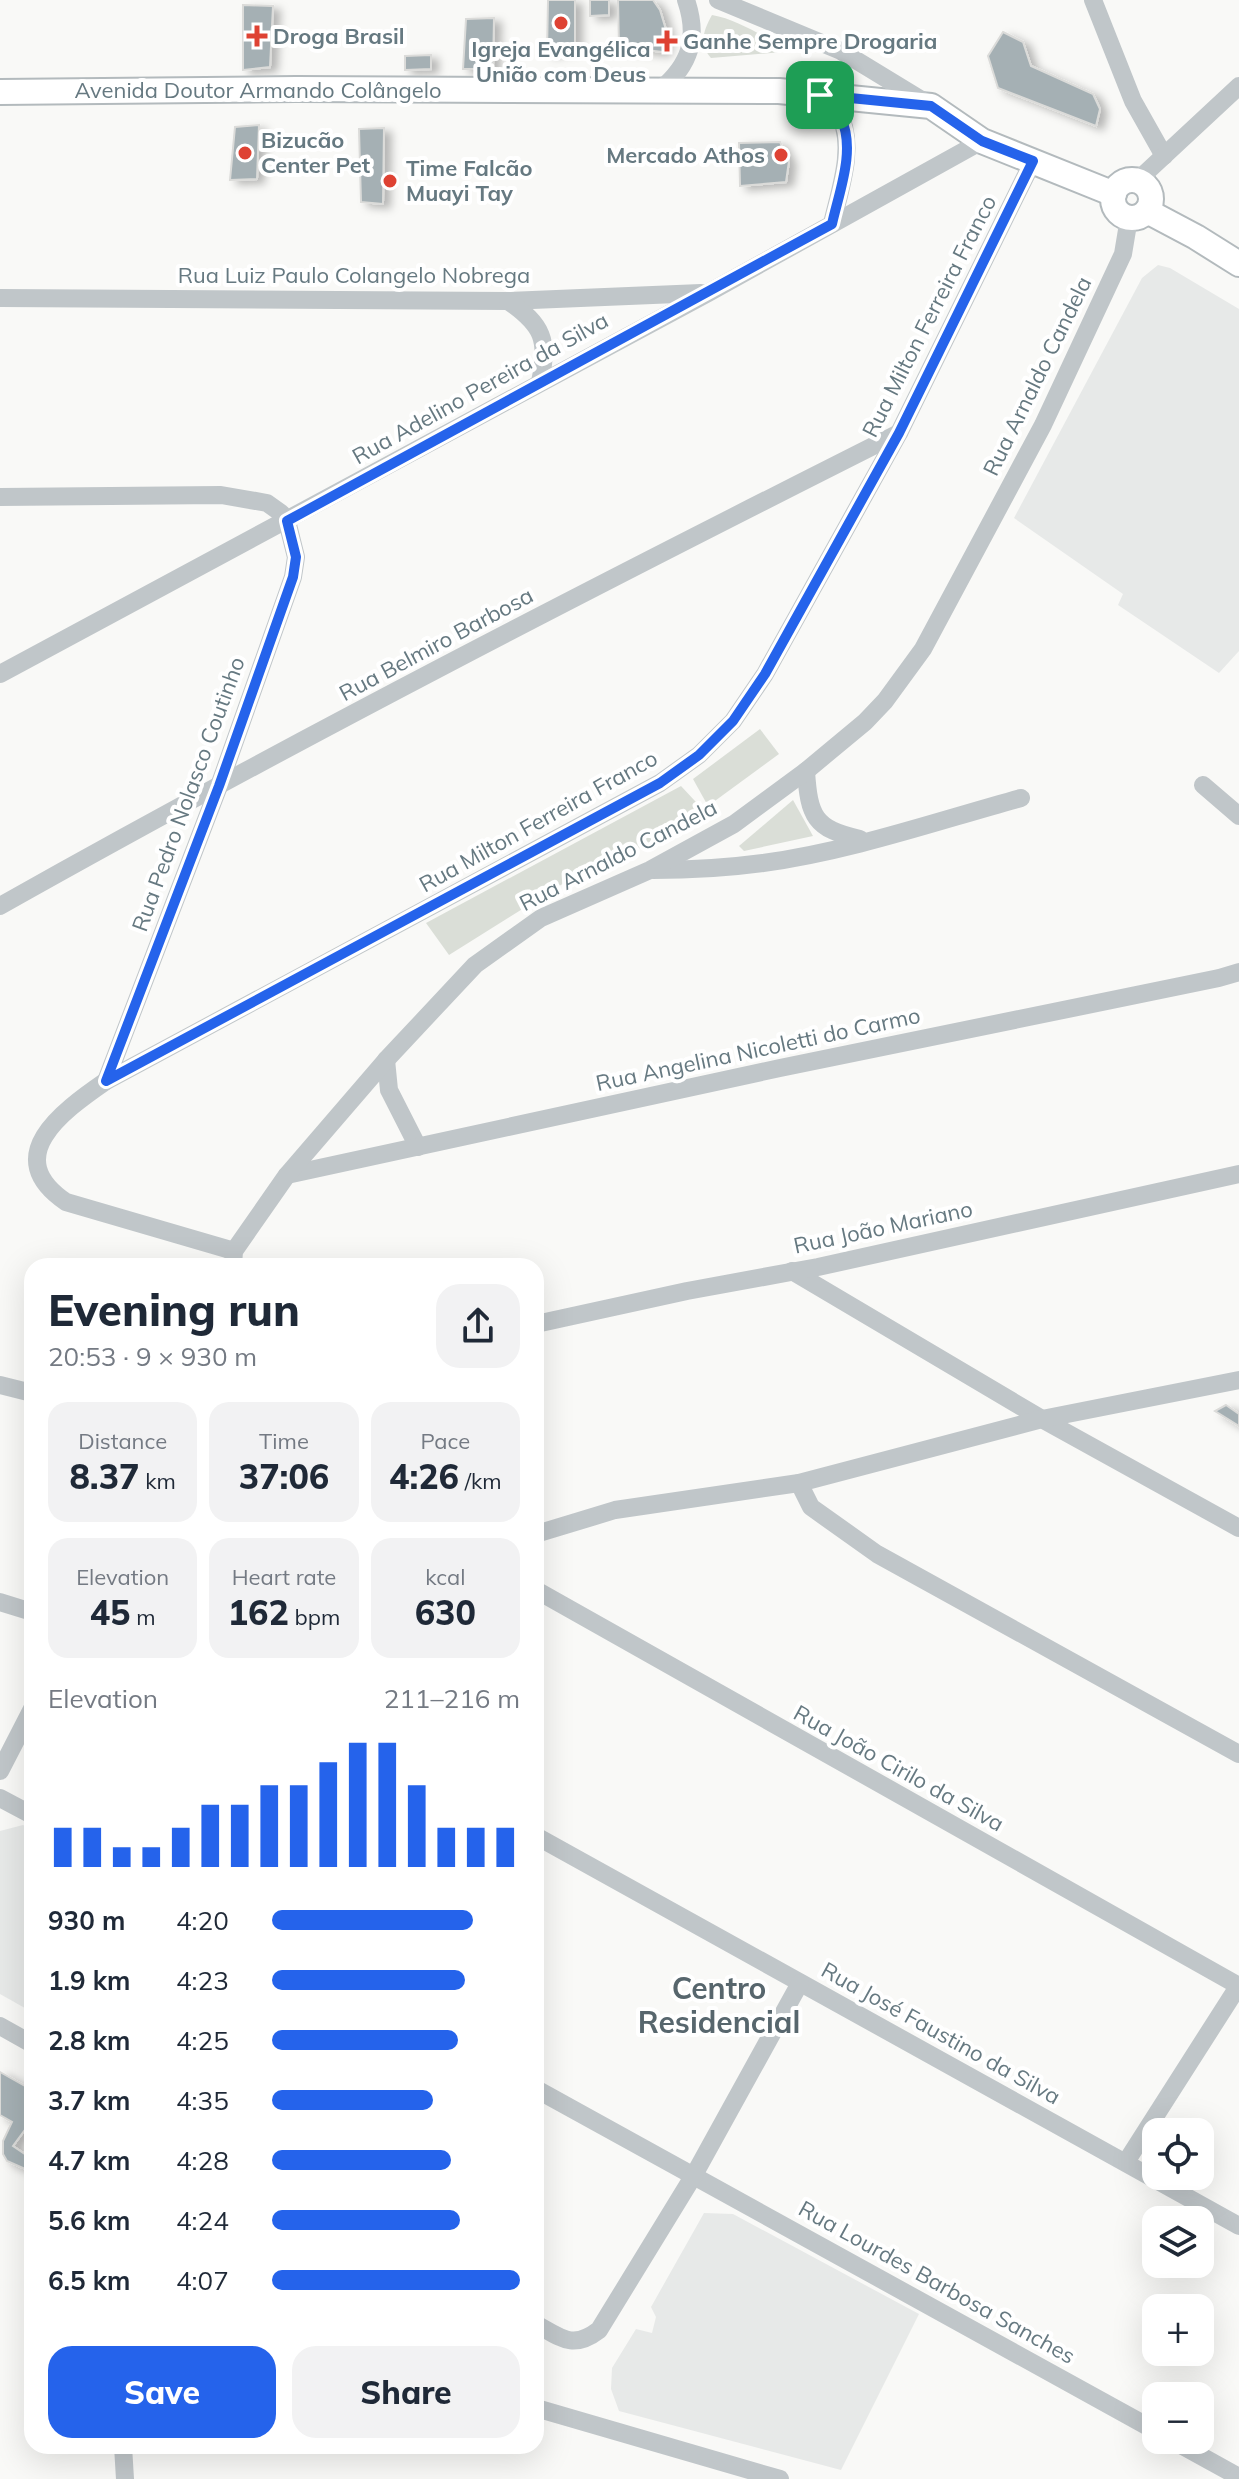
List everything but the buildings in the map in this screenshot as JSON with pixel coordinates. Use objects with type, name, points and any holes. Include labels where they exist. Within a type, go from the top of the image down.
[{"type":"street","points":[[660,90],[675,78],[685,63],[691,44],[692,23],[686,0]]},
{"type":"street","points":[[718,0],[841,51],[982,141],[1114,194]]},
{"type":"street","points":[[1093,0],[1133,101],[1164,156]]},
{"type":"street","points":[[1239,86],[1138,180],[1120,184],[1114,194],[1118,212],[1138,214],[1196,237],[1239,264]]},
{"type":"street","name":"Avenida Doutor Armando Colângelo","points":[[0,92],[280,89],[779,91],[931,106]]},
{"type":"street","points":[[820,95],[841,117],[846,146],[845,170],[832,224]]},
{"type":"street","name":"Rua Adelino Pereira da Silva","points":[[0,674],[708,293],[982,141]]},
{"type":"street","name":"Rua Milton Ferreira Franco","points":[[233,1258],[46,1193],[28,1167],[27,1152],[32,1136],[44,1123],[106,1081],[660,783],[699,755],[733,721],[765,674],[899,433],[1033,161]]},
{"type":"street","points":[[1138,180],[1151,192],[1152,199],[1138,214]]},
{"type":"street","name":"Rua Arnaldo Candela","points":[[233,1258],[287,1175],[386,1060],[475,965],[541,918],[650,870],[734,824],[806,771],[865,722],[885,701],[923,649],[1050,411],[1123,254],[1138,214]]},
{"type":"street","name":"Rua Luiz Paulo Colangelo Nobrega","points":[[0,298],[508,301],[708,293]]},
{"type":"street","points":[[508,301],[530,316],[543,338],[545,357],[540,382]]},
{"type":"street","name":"Rua Belmiro Barbosa","points":[[0,906],[606,581],[899,433]]},
{"type":"street","points":[[0,497],[221,495],[267,503],[287,521]]},
{"type":"street","name":"Rua Pedro Nolasco Coutinho","points":[[106,1081],[219,786],[293,577],[296,557],[287,521]]},
{"type":"street","points":[[806,771],[812,812],[823,825],[835,834],[866,841]]},
{"type":"street","points":[[1203,785],[1237,809]]},
{"type":"street","points":[[650,870],[707,870],[767,863],[866,841],[1021,798]]},
{"type":"street","name":"Rua Angelina Nicoletti do Carmo","points":[[287,1175],[1239,972]]},
{"type":"street","points":[[386,1060],[389,1090],[418,1147]]},
{"type":"street","name":"Rua João Mariano","points":[[544,1322],[1239,1174]]},
{"type":"street","points":[[792,1271],[1042,1419],[1239,1528]]},
{"type":"street","points":[[544,1532],[615,1510],[799,1483],[1042,1419],[1239,1380]]},
{"type":"street","points":[[0,1385],[24,1391]]},
{"type":"street","points":[[799,1483],[811,1507],[877,1554],[1239,1754]]},
{"type":"street","name":"Rua João Cirilo da Silva","points":[[544,1594],[1239,1985]]},
{"type":"street","points":[[0,1602],[24,1610]]},
{"type":"street","points":[[0,1771],[24,1724]]},
{"type":"street","points":[[0,1798],[24,1811]]},
{"type":"street","name":"Rua José Faustino da Silva","points":[[544,1840],[1239,2226]]},
{"type":"street","points":[[544,2328],[568,2341],[586,2341],[599,2330],[694,2175],[800,1983]]},
{"type":"street","points":[[1126,2162],[1239,1985]]},
{"type":"street","points":[[0,2026],[24,2040]]},
{"type":"street","name":"Rua Lourdes Barbosa Sanches","points":[[544,2093],[1142,2423]]},
{"type":"street","points":[[544,2410],[780,2479]]},
{"type":"street","points":[[123,2454],[125,2479]]},
{"type":"street","points":[[1197,2454],[1239,2477]]},
{"type":"shaded area","points":[[712,15],[733,21],[795,51],[711,58],[705,48],[704,37]]},
{"type":"shaded area","points":[[1158,265],[1170,268],[1239,309],[1239,651],[1219,673],[1118,605],[1123,594],[1014,518],[1142,278]]},
{"type":"shaded area","points":[[760,729],[779,754],[708,806],[693,779]]},
{"type":"shaded area","points":[[681,786],[709,816],[564,883],[449,955],[426,923]]},
{"type":"shaded area","points":[[793,800],[813,836],[744,851],[739,846]]},
{"type":"shaded area","points":[[24,1826],[24,2008],[0,1994],[0,1831]]},
{"type":"shaded area","points":[[704,2213],[733,2214],[919,2314],[841,2470],[619,2411],[611,2389],[612,2368],[636,2329],[652,2333],[656,2317],[651,2307]]},
{"type":"place","name":"Igreja Evangélica União com Deus","points":[[561,23]]},
{"type":"place","name":"Droga Brasil","points":[[257,36]]},
{"type":"place","name":"Ganhe Sempre Drogaria","points":[[667,41]]},
{"type":"place","name":"Bizucão Center Pet","points":[[245,153]]},
{"type":"place","name":"Mercado Athos","points":[[781,155]]},
{"type":"place","name":"Time Falcão Muayi Tay","points":[[390,181]]},
{"type":"district","name":"Centro Residencial","points":[[719,2006]]},
{"type":"route","points":[[820,95],[931,106],[982,141],[1033,161],[899,433],[765,674],[733,721],[699,755],[660,783],[106,1081],[219,786],[293,577],[296,557],[287,521],[832,224],[845,170],[846,146],[841,117],[820,95]]}]
